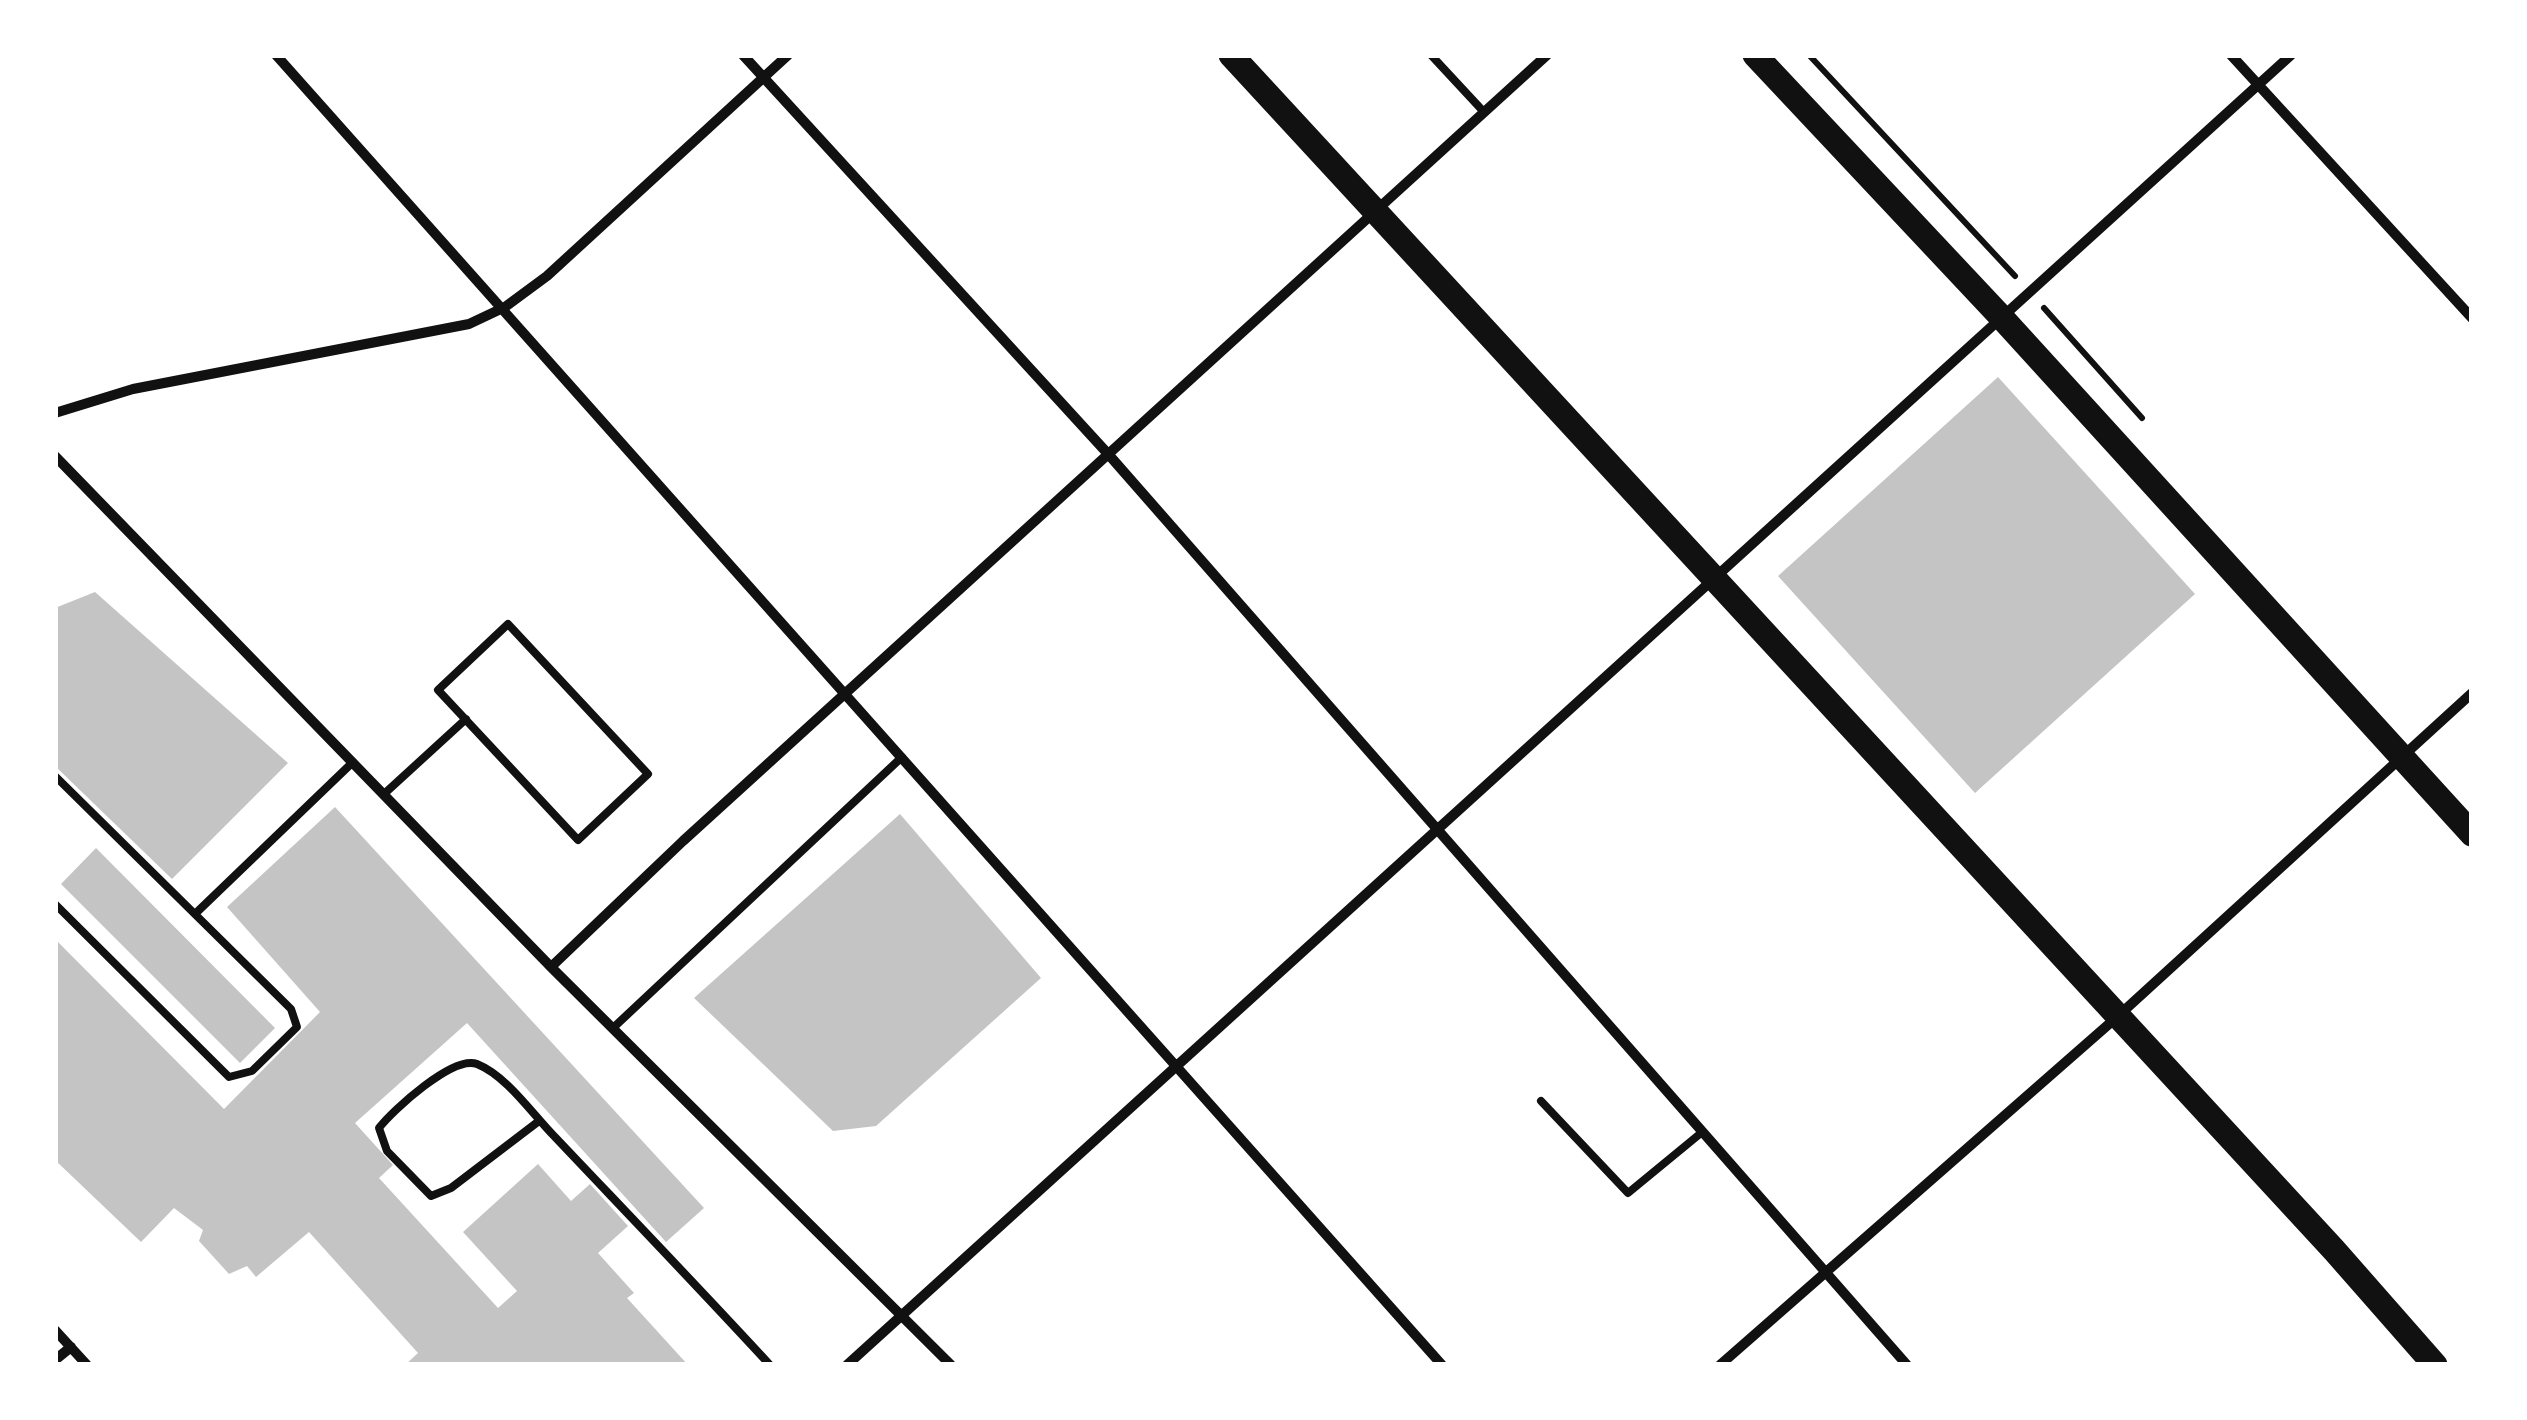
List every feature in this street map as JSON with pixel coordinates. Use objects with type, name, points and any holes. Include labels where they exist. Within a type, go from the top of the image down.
[{"type":"main road","points":[[1231,55],[2334,1250],[2434,1365]]},
{"type":"main road","points":[[1755,55],[2004,319],[2472,834]]},
{"type":"street","points":[[276,55],[1442,1365]]},
{"type":"street","points":[[743,55],[1109,455],[1433,829],[1908,1365]]},
{"type":"street","points":[[55,413],[133,388],[469,324],[505,308],[547,276],[788,55]]},
{"type":"street","points":[[551,968],[683,841],[1546,55]]},
{"type":"street","points":[[2230,55],[2472,318]]},
{"type":"street","points":[[847,1365],[1433,829],[1716,581],[2292,55]]},
{"type":"street","points":[[55,456],[551,968],[904,1314],[951,1365]]},
{"type":"street","points":[[1720,1365],[2117,1016],[2472,693]]},
{"type":"street","points":[[55,1330],[87,1365]]},
{"type":"street","points":[[55,1360],[71,1348]]},
{"type":"lane","points":[[1431,55],[1483,111]]},
{"type":"lane","points":[[508,624],[648,774],[578,840],[466,719],[438,690],[508,624]]},
{"type":"lane","points":[[384,794],[466,719]]},
{"type":"lane","points":[[613,1028],[902,757]]},
{"type":"lane","points":[[196,913],[352,762]]},
{"type":"lane","points":[[55,776],[291,1009],[298,1027],[252,1071],[229,1076],[55,904]]},
{"type":"lane","points":[[539,1121],[451,1188],[431,1196],[387,1151],[379,1128],[428,1084],[464,1062],[477,1064],[499,1080],[539,1121],[770,1365]]},
{"type":"lane","points":[[1541,1102],[1628,1193],[1701,1133]]},
{"type":"building","points":[[1998,377],[2195,594],[1975,793],[1778,576]]},
{"type":"building","points":[[95,592],[288,763],[172,879],[55,766],[55,608]]},
{"type":"building","points":[[335,807],[704,1208],[666,1242],[467,1023],[355,1123],[393,1165],[379,1178],[498,1308],[517,1291],[463,1232],[538,1164],[571,1201],[590,1184],[628,1226],[598,1253],[634,1293],[627,1298],[688,1365],[405,1365],[418,1353],[309,1232],[256,1277],[247,1266],[229,1274],[199,1241],[203,1230],[174,1208],[141,1242],[55,1160],[55,939],[224,1109],[320,1012],[227,907]]},
{"type":"building","points":[[900,814],[1041,978],[876,1126],[833,1131],[694,998]]},
{"type":"building","points":[[96,848],[275,1028],[240,1063],[61,884]]}]
